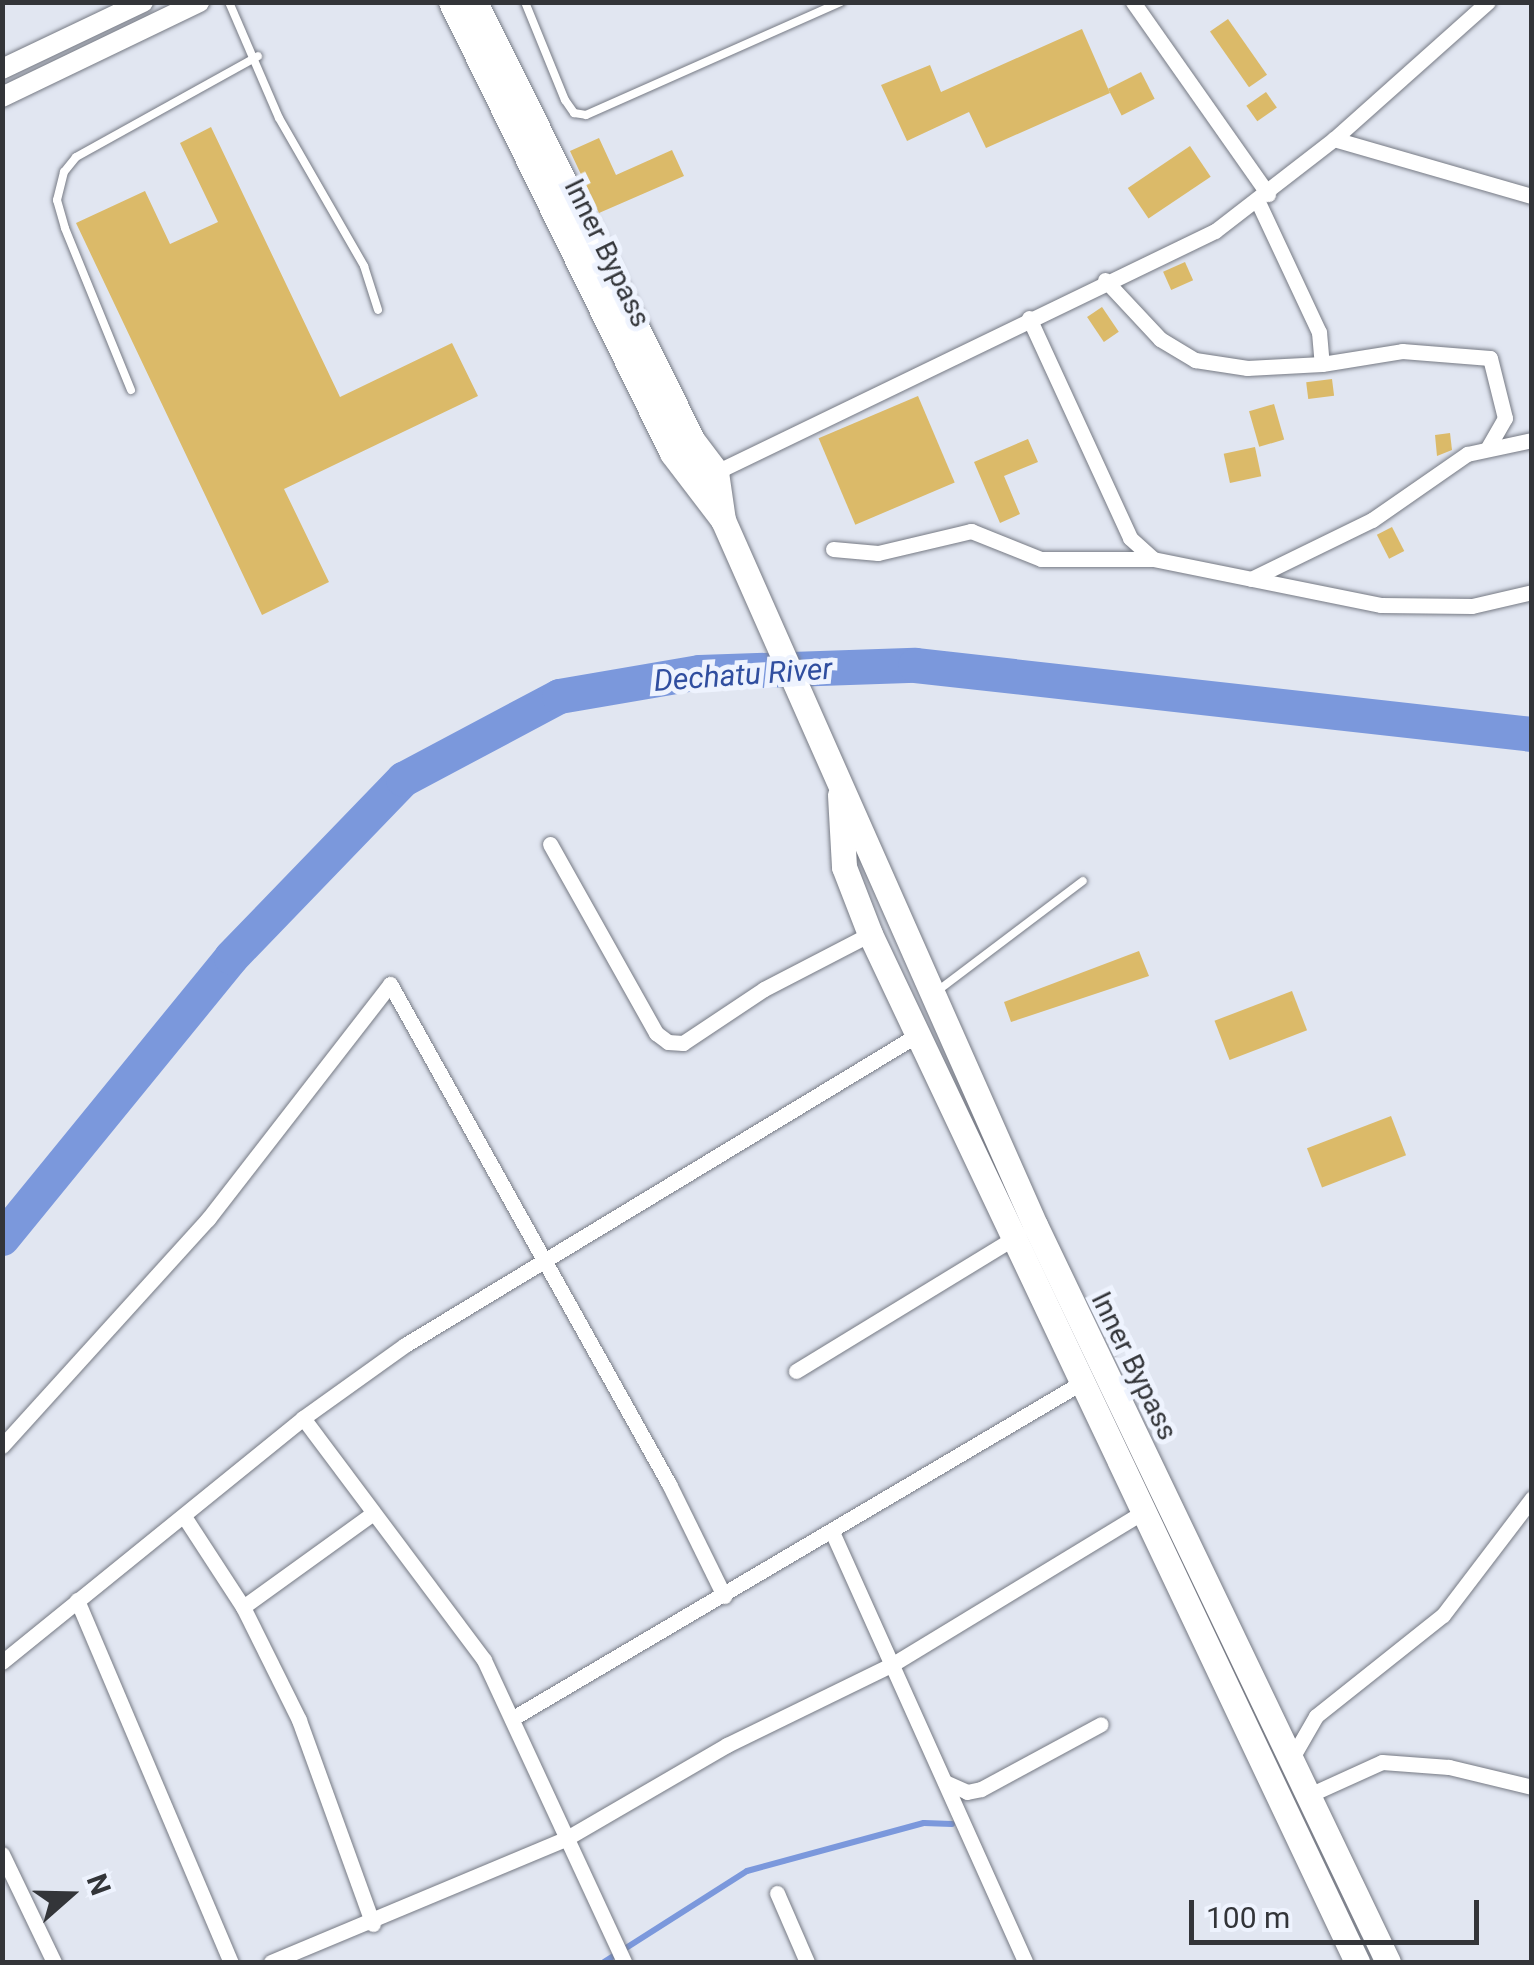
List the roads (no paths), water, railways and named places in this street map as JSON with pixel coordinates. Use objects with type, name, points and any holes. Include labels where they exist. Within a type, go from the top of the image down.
[{"type":"main road","name":"Inner Bypass","points":[[451,2],[691,486],[722,520]]},
{"type":"main road","name":"Inner Bypass","points":[[475,2],[693,440],[716,472],[722,520],[840,790],[867,836],[1034,1225],[1145,1510],[1358,1962]]},
{"type":"main road","name":"Inner Bypass","points":[[840,790],[844,867],[870,934],[1011,1240],[1092,1376],[1291,1760],[1388,1962]]},
{"type":"street","points":[[2,69],[143,2]]},
{"type":"street","points":[[2,97],[198,2]]},
{"type":"street","points":[[1133,2],[1263,198],[1319,332],[1322,364]]},
{"type":"street","points":[[691,486],[1105,280],[1215,231],[1263,198],[1334,139],[1488,2]]},
{"type":"street","points":[[1334,139],[1532,196]]},
{"type":"street","points":[[1105,280],[1160,339],[1195,360],[1247,368],[1322,364],[1402,352],[1490,358],[1505,418],[1488,448]]},
{"type":"street","points":[[1028,318],[1126,527],[1153,560]]},
{"type":"street","points":[[1251,579],[1330,544],[1468,454],[1532,440]]},
{"type":"street","points":[[1106,559],[1126,527]]},
{"type":"street","points":[[833,549],[878,553],[971,531],[1041,559],[1153,560],[1395,606],[1488,604],[1532,592]]},
{"type":"street","points":[[550,844],[656,1033],[668,1042],[683,1043],[764,990],[870,934]]},
{"type":"street","points":[[2,1446],[208,1220],[387,984],[394,986],[724,1596]]},
{"type":"street","points":[[2,1662],[185,1518],[302,1418],[544,1260],[917,1035]]},
{"type":"street","points":[[796,1370],[1034,1225]]},
{"type":"street","points":[[512,1718],[833,1534],[1092,1376]]},
{"type":"street","points":[[302,1418],[476,1649],[512,1718],[624,1962]]},
{"type":"street","points":[[1270,1778],[1291,1760],[1316,1716],[1444,1615],[1532,1498]]},
{"type":"street","points":[[272,1962],[373,1924],[567,1838],[739,1739],[893,1664],[1145,1510]]},
{"type":"street","points":[[243,1607],[372,1514]]},
{"type":"street","points":[[185,1518],[243,1607],[299,1720],[373,1924]]},
{"type":"street","points":[[833,1534],[1025,1962]]},
{"type":"street","points":[[77,1600],[231,1962]]},
{"type":"street","points":[[945,1782],[967,1792],[981,1789],[1100,1724]]},
{"type":"street","points":[[1306,1796],[1382,1762],[1449,1767],[1532,1787]]},
{"type":"street","points":[[2,1854],[54,1962]]},
{"type":"street","points":[[777,1893],[807,1962]]},
{"type":"lane","points":[[229,2],[258,56],[279,118],[352,242],[378,310]]},
{"type":"lane","points":[[525,2],[566,100],[574,113],[586,115],[841,2]]},
{"type":"lane","points":[[131,390],[65,228],[57,200],[64,172],[76,157],[258,56]]},
{"type":"lane","points":[[932,995],[1083,881]]},
{"type":"waterway","name":"Dechatu River","points":[[2,1238],[231,957],[403,779],[559,696],[699,672],[915,665],[1532,734]]},
{"type":"waterway","points":[[604,1962],[747,1871],[924,1823],[952,1824]]}]
